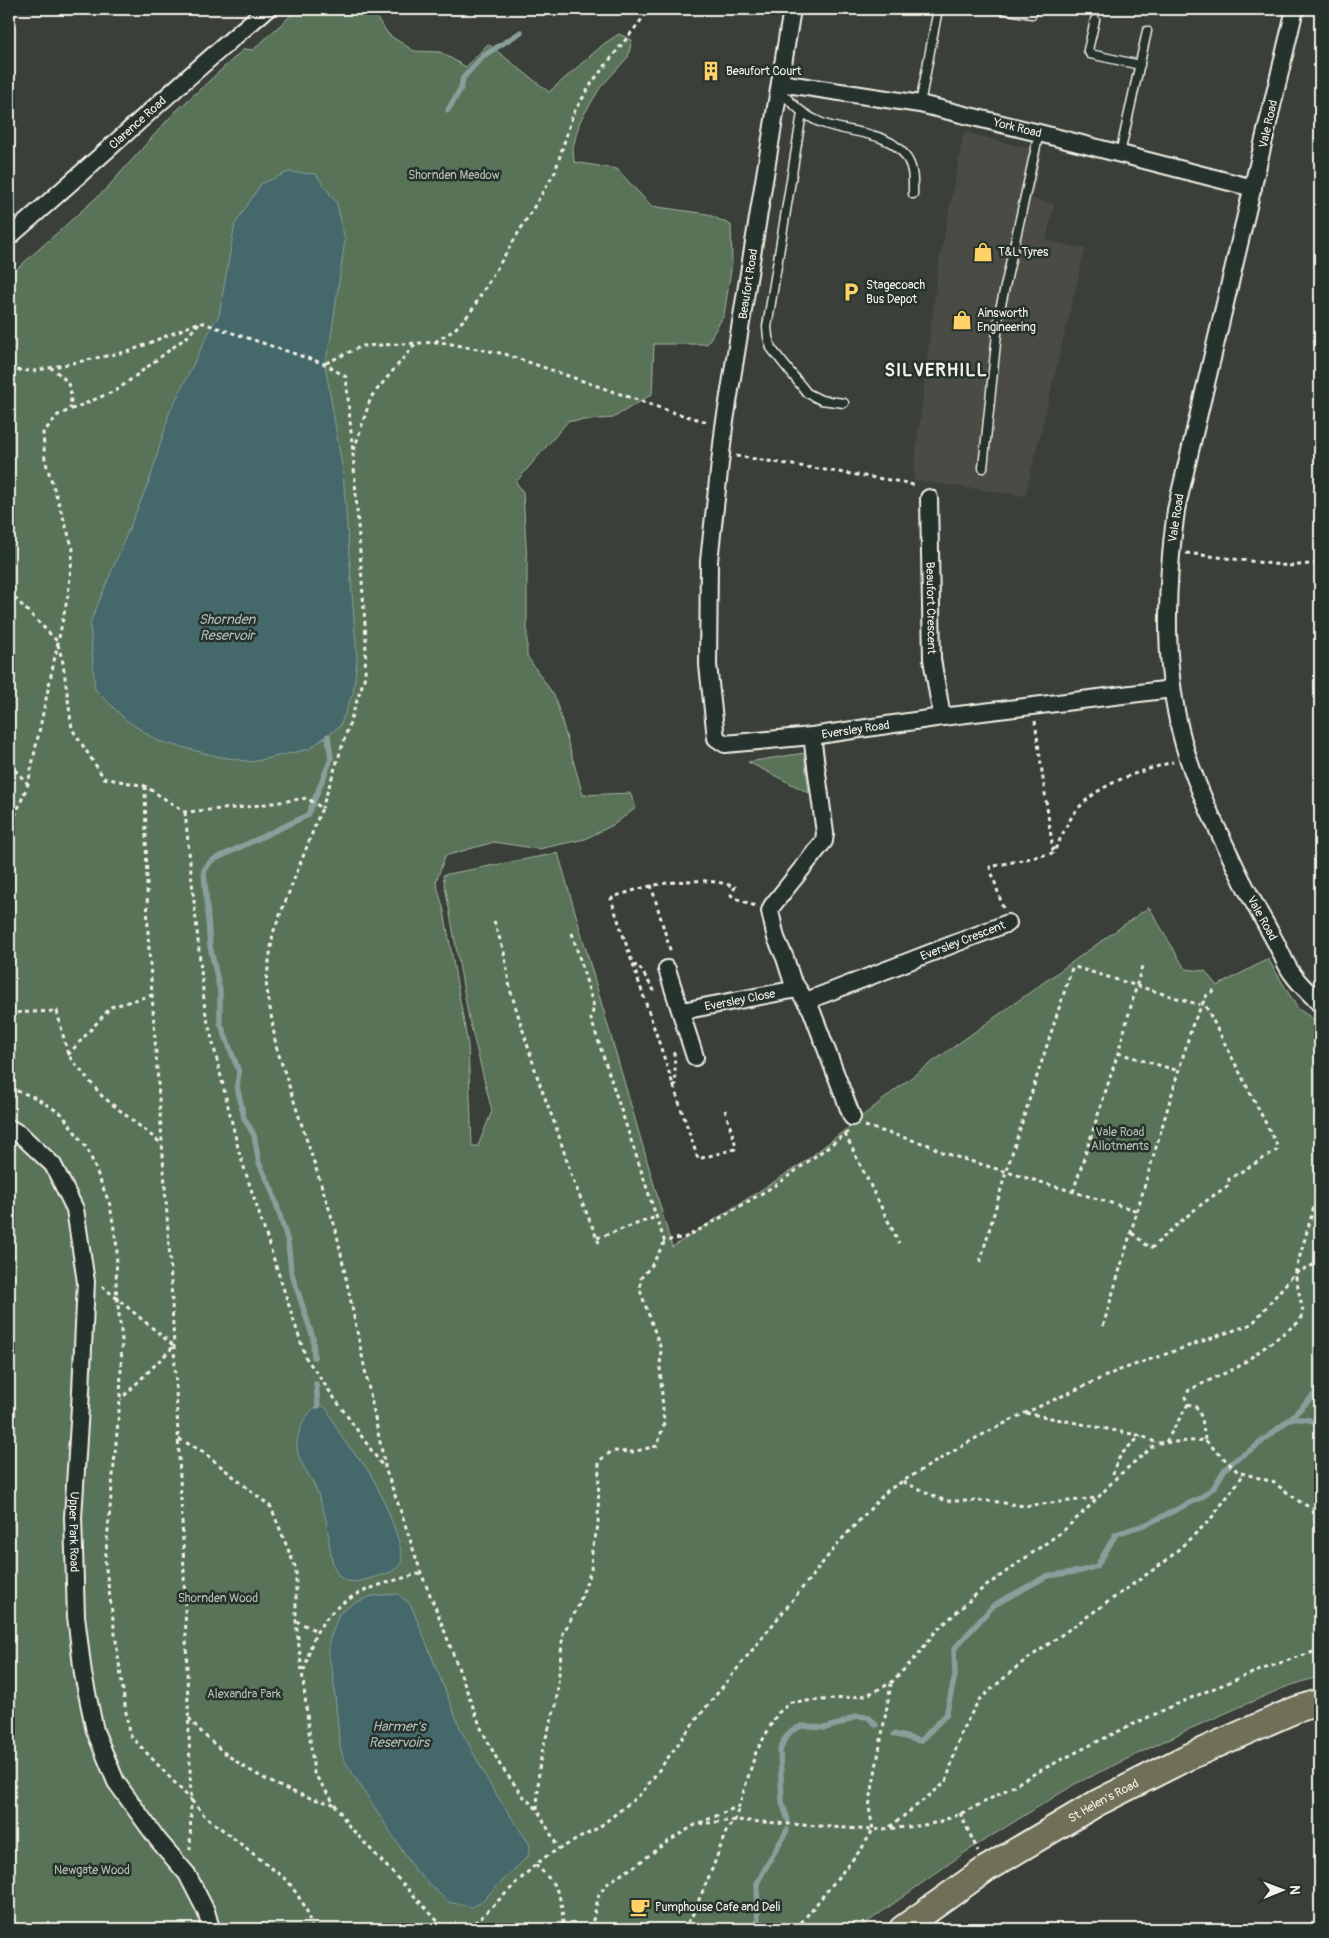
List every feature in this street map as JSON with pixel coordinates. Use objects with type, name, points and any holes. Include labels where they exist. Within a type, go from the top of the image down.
[{"type":"main road","name":"St Helen's Road","points":[[902,1929],[986,1869],[1097,1802],[1186,1758],[1295,1710],[1320,1702]]},
{"type":"street","name":"Clarence Road","points":[[9,237],[195,69],[267,9]]},
{"type":"street","name":"Beaufort Road","points":[[709,561],[724,427],[792,9]]},
{"type":"street","name":"Vale Road","points":[[1294,9],[1176,510],[1170,552],[1168,597],[1172,689],[1177,720],[1188,758],[1206,803],[1244,885],[1293,976],[1320,1004]]},
{"type":"street","name":"York Road","points":[[780,86],[920,104],[1253,188]]},
{"type":"street","name":"Beaufort Crescent","points":[[929,498],[932,659],[942,716]]},
{"type":"street","name":"Eversley Road","points":[[709,561],[708,665],[716,738],[725,744],[812,736],[942,716],[1172,689]]},
{"type":"street","points":[[812,736],[825,834],[824,842],[772,906],[770,911],[776,938],[856,1121]]},
{"type":"street","name":"Eversley Crescent","points":[[802,995],[1008,923]]},
{"type":"street","points":[[669,975],[682,1010],[695,1057]]},
{"type":"street","name":"Eversley Close","points":[[682,1010],[802,995]]},
{"type":"street","name":"Upper Park Road","points":[[9,1128],[21,1135],[53,1164],[76,1210],[86,1282],[73,1517],[76,1616],[83,1674],[95,1731],[116,1782],[190,1880],[206,1911],[211,1929]]},
{"type":"lane","points":[[920,104],[938,9]]},
{"type":"lane","points":[[1002,9],[1032,14]]},
{"type":"lane","points":[[1095,20],[1088,50],[1090,54],[1140,65]]},
{"type":"lane","points":[[1120,154],[1147,31]]},
{"type":"lane","points":[[780,86],[802,113],[823,123],[881,138],[896,146],[908,160],[912,174],[913,194]]},
{"type":"lane","points":[[802,113],[767,327],[768,337],[771,348],[807,393],[821,400],[844,403]]},
{"type":"lane","points":[[983,468],[999,314],[1039,133]]},
{"type":"path","points":[[434,342],[454,330],[470,313],[555,172],[573,114],[593,81],[650,9]]},
{"type":"path","points":[[9,831],[28,784],[68,595],[73,549],[45,460],[43,434],[58,415],[117,390],[188,336],[200,322]]},
{"type":"path","points":[[9,370],[34,371],[130,351],[200,322],[325,364],[346,377],[354,453],[366,638],[365,676],[322,807],[273,933],[266,983],[276,1046],[336,1230],[386,1471],[421,1573],[481,1728],[500,1765],[524,1797],[537,1809],[559,1848]]},
{"type":"path","points":[[325,364],[362,346],[434,342],[505,354],[676,413],[724,427]]},
{"type":"path","points":[[354,453],[371,397],[417,343]]},
{"type":"path","points":[[50,367],[64,378],[72,393],[70,410]]},
{"type":"path","points":[[721,454],[902,482],[924,488],[929,498]]},
{"type":"path","points":[[1170,552],[1289,566],[1320,563]]},
{"type":"path","points":[[9,592],[57,641],[64,663],[72,729],[104,778],[145,786],[185,812],[246,807],[307,798],[322,807]]},
{"type":"path","points":[[1032,706],[1053,853]]},
{"type":"path","points":[[9,755],[13,768],[28,784]]},
{"type":"path","points":[[1053,853],[1073,815],[1099,790],[1147,769],[1188,758]]},
{"type":"path","points":[[145,786],[148,935],[162,1144],[178,1439],[189,1718],[190,1880]]},
{"type":"path","points":[[185,812],[205,1010],[239,1152],[306,1358],[386,1471]]},
{"type":"path","name":"Eversley Crescent","points":[[1008,923],[990,867],[1053,853]]},
{"type":"path","points":[[651,885],[677,972],[669,975]]},
{"type":"path","points":[[494,921],[504,952],[510,989],[539,1082],[573,1180],[599,1243]]},
{"type":"path","points":[[572,933],[594,1007],[591,1019],[665,1243]]},
{"type":"path","points":[[1073,1192],[1118,1053],[1142,966]]},
{"type":"path","points":[[980,1262],[1006,1172],[1072,968],[1075,967],[1200,1005]]},
{"type":"path","points":[[1103,1326],[1200,1005],[1206,996],[1216,989]]},
{"type":"path","points":[[68,1055],[110,1007],[152,995]]},
{"type":"path","points":[[1132,1233],[1150,1248],[1153,1247],[1181,1219],[1229,1185],[1229,1180],[1277,1150],[1278,1147],[1203,1000]]},
{"type":"path","points":[[9,1013],[57,1011],[68,1055],[102,1096],[162,1144]]},
{"type":"path","points":[[1118,1053],[1179,1071]]},
{"type":"path","points":[[9,1088],[34,1097],[62,1114],[88,1150],[110,1205],[116,1246],[117,1299],[122,1340],[120,1400],[105,1562],[129,1734],[204,1816],[288,1881],[306,1908],[312,1929]]},
{"type":"path","points":[[537,1809],[539,1770],[543,1747],[556,1705],[563,1633],[577,1609],[591,1570],[592,1550],[598,1526],[599,1461],[612,1451],[632,1452],[657,1446],[664,1424],[660,1367],[662,1349],[641,1293],[640,1280],[665,1243],[672,1239],[684,1238],[779,1183],[844,1134],[856,1121],[932,1146],[939,1151],[1138,1211]]},
{"type":"path","points":[[844,1134],[899,1243]]},
{"type":"path","points":[[469,1929],[535,1865],[559,1848],[598,1828],[642,1793],[695,1721],[841,1540],[888,1490],[974,1439],[1025,1413],[1116,1372],[1252,1324],[1294,1273],[1320,1186]]},
{"type":"path","points":[[597,1238],[656,1217]]},
{"type":"path","points":[[1294,1273],[1320,1262]]},
{"type":"path","points":[[84,1271],[174,1346]]},
{"type":"path","points":[[1294,1273],[1304,1312],[1299,1322],[1238,1367],[1189,1390],[1185,1397],[1188,1404],[1196,1407],[1202,1418],[1205,1440],[1234,1469],[1238,1472],[1273,1482],[1303,1504],[1320,1511]]},
{"type":"path","points":[[120,1400],[174,1346]]},
{"type":"path","points":[[1166,1442],[1188,1404]]},
{"type":"path","points":[[1025,1413],[1142,1436],[1157,1443],[1205,1440]]},
{"type":"path","points":[[1114,1475],[1115,1466],[1123,1451],[1142,1436]]},
{"type":"path","points":[[178,1439],[202,1451],[271,1507],[296,1569],[296,1621],[314,1773],[349,1826],[445,1929]]},
{"type":"path","points":[[683,1929],[692,1916],[727,1829],[735,1820],[756,1752],[778,1714],[791,1702],[867,1695],[891,1683],[917,1656],[935,1632],[982,1589],[1063,1531],[1117,1477],[1157,1443]]},
{"type":"path","points":[[890,1828],[946,1782],[961,1732],[979,1700],[1019,1665],[1167,1560],[1210,1520],[1244,1474]]},
{"type":"path","points":[[903,1482],[946,1501],[990,1501],[1024,1506],[1098,1498]]},
{"type":"path","points":[[1312,1509],[1316,1524]]},
{"type":"path","points":[[303,1672],[317,1631],[334,1611],[350,1597],[421,1573]]},
{"type":"path","points":[[296,1621],[317,1631]]},
{"type":"path","points":[[695,1825],[735,1820],[873,1830],[916,1826],[943,1820],[1006,1791],[1047,1767],[1142,1718],[1274,1664],[1320,1650]]},
{"type":"path","points":[[796,1929],[862,1848],[873,1830],[869,1807],[891,1683]]},
{"type":"path","points":[[189,1718],[204,1736],[231,1758],[270,1781],[311,1799],[334,1804]]},
{"type":"path","points":[[591,1929],[599,1894],[609,1882],[695,1825],[739,1806]]},
{"type":"path","points":[[960,1813],[986,1869]]},
{"type":"path","points":[[535,1865],[548,1876],[556,1887],[563,1906],[563,1929]]},
{"type":"shaded area","points":[[964,132],[1042,152],[1032,199],[1054,204],[1046,240],[1085,249],[1025,496],[913,480],[938,269]]},
{"type":"green space","name":"Alexandra Park","points":[[298,9],[370,9],[389,35],[414,51],[440,52],[466,67],[488,44],[549,92],[605,43],[619,34],[632,40],[628,57],[600,88],[580,121],[573,147],[574,162],[617,169],[651,206],[707,214],[731,225],[732,263],[724,315],[707,344],[654,344],[652,394],[613,418],[569,420],[516,482],[523,492],[527,563],[527,656],[555,697],[583,795],[630,793],[636,808],[613,825],[585,839],[539,849],[494,842],[445,856],[436,882],[444,911],[468,1045],[472,1146],[478,1146],[492,1111],[469,1019],[443,875],[558,853],[672,1247],[803,1163],[913,1076],[1149,907],[1185,969],[1205,971],[1217,986],[1268,959],[1298,1009],[1320,1023],[1320,1676],[1283,1688],[1185,1731],[1075,1784],[964,1853],[858,1929],[9,1929],[9,276],[106,189],[173,114],[244,49],[253,50]]},
{"type":"green space","points":[[804,753],[809,793],[748,762]]},
{"type":"water","name":"Shornden Reservoir","points":[[288,172],[316,174],[337,204],[345,240],[331,337],[325,364],[343,472],[357,660],[353,693],[340,726],[309,749],[252,762],[216,756],[158,741],[126,720],[95,689],[90,623],[151,476],[169,414],[219,315],[235,224],[261,184]]},
{"type":"water","points":[[318,1406],[323,1406],[327,1409],[343,1439],[368,1470],[380,1492],[396,1533],[402,1557],[399,1566],[391,1572],[353,1582],[342,1579],[333,1565],[323,1509],[315,1486],[297,1451],[303,1422],[309,1413]]},
{"type":"water","name":"Harmer's Reservoirs","points":[[398,1594],[411,1605],[461,1730],[492,1788],[530,1845],[528,1856],[480,1903],[472,1907],[448,1902],[414,1869],[344,1760],[340,1747],[333,1674],[329,1657],[329,1641],[339,1614],[352,1604],[372,1596]]},
{"type":"waterway","points":[[448,110],[461,88],[463,78],[483,56],[521,32]]},
{"type":"waterway","points":[[314,1357],[313,1338],[291,1271],[288,1242],[272,1190],[259,1163],[254,1135],[244,1118],[237,1086],[239,1072],[220,1022],[220,991],[210,946],[204,870],[211,861],[308,815],[331,759],[328,736]]},
{"type":"waterway","points":[[316,1384],[318,1406]]},
{"type":"waterway","points":[[894,1734],[920,1741],[946,1715],[955,1676],[954,1649],[994,1605],[1047,1576],[1081,1571],[1097,1566],[1116,1534],[1147,1524],[1202,1497],[1214,1487],[1225,1469],[1291,1418],[1320,1389]]},
{"type":"waterway","points":[[1291,1418],[1310,1420],[1320,1426]]},
{"type":"waterway","points":[[788,1820],[782,1802],[780,1751],[784,1740],[791,1731],[802,1726],[825,1728],[856,1716],[868,1717],[876,1725]]},
{"type":"waterway","points":[[758,1929],[757,1883],[787,1830]]},
{"type":"place","name":"Beaufort Court","points":[[711,71]]},
{"type":"place","name":"T&L Tyres","points":[[983,252]]},
{"type":"place","name":"Stagecoach Bus Depot","points":[[851,292]]},
{"type":"place","name":"Ainsworth Engineering","points":[[962,320]]},
{"type":"place","name":"Pumphouse Cafe and Deli","points":[[640,1907]]},
{"type":"district","name":"SILVERHILL","points":[[936,370]]},
{"type":"park label","name":"Shornden Meadow","points":[[454,175]]},
{"type":"park label","name":"Vale Road Allotments","points":[[1120,1139]]},
{"type":"park label","name":"Shornden Wood","points":[[218,1598]]},
{"type":"park label","name":"Newgate Wood","points":[[92,1870]]}]
